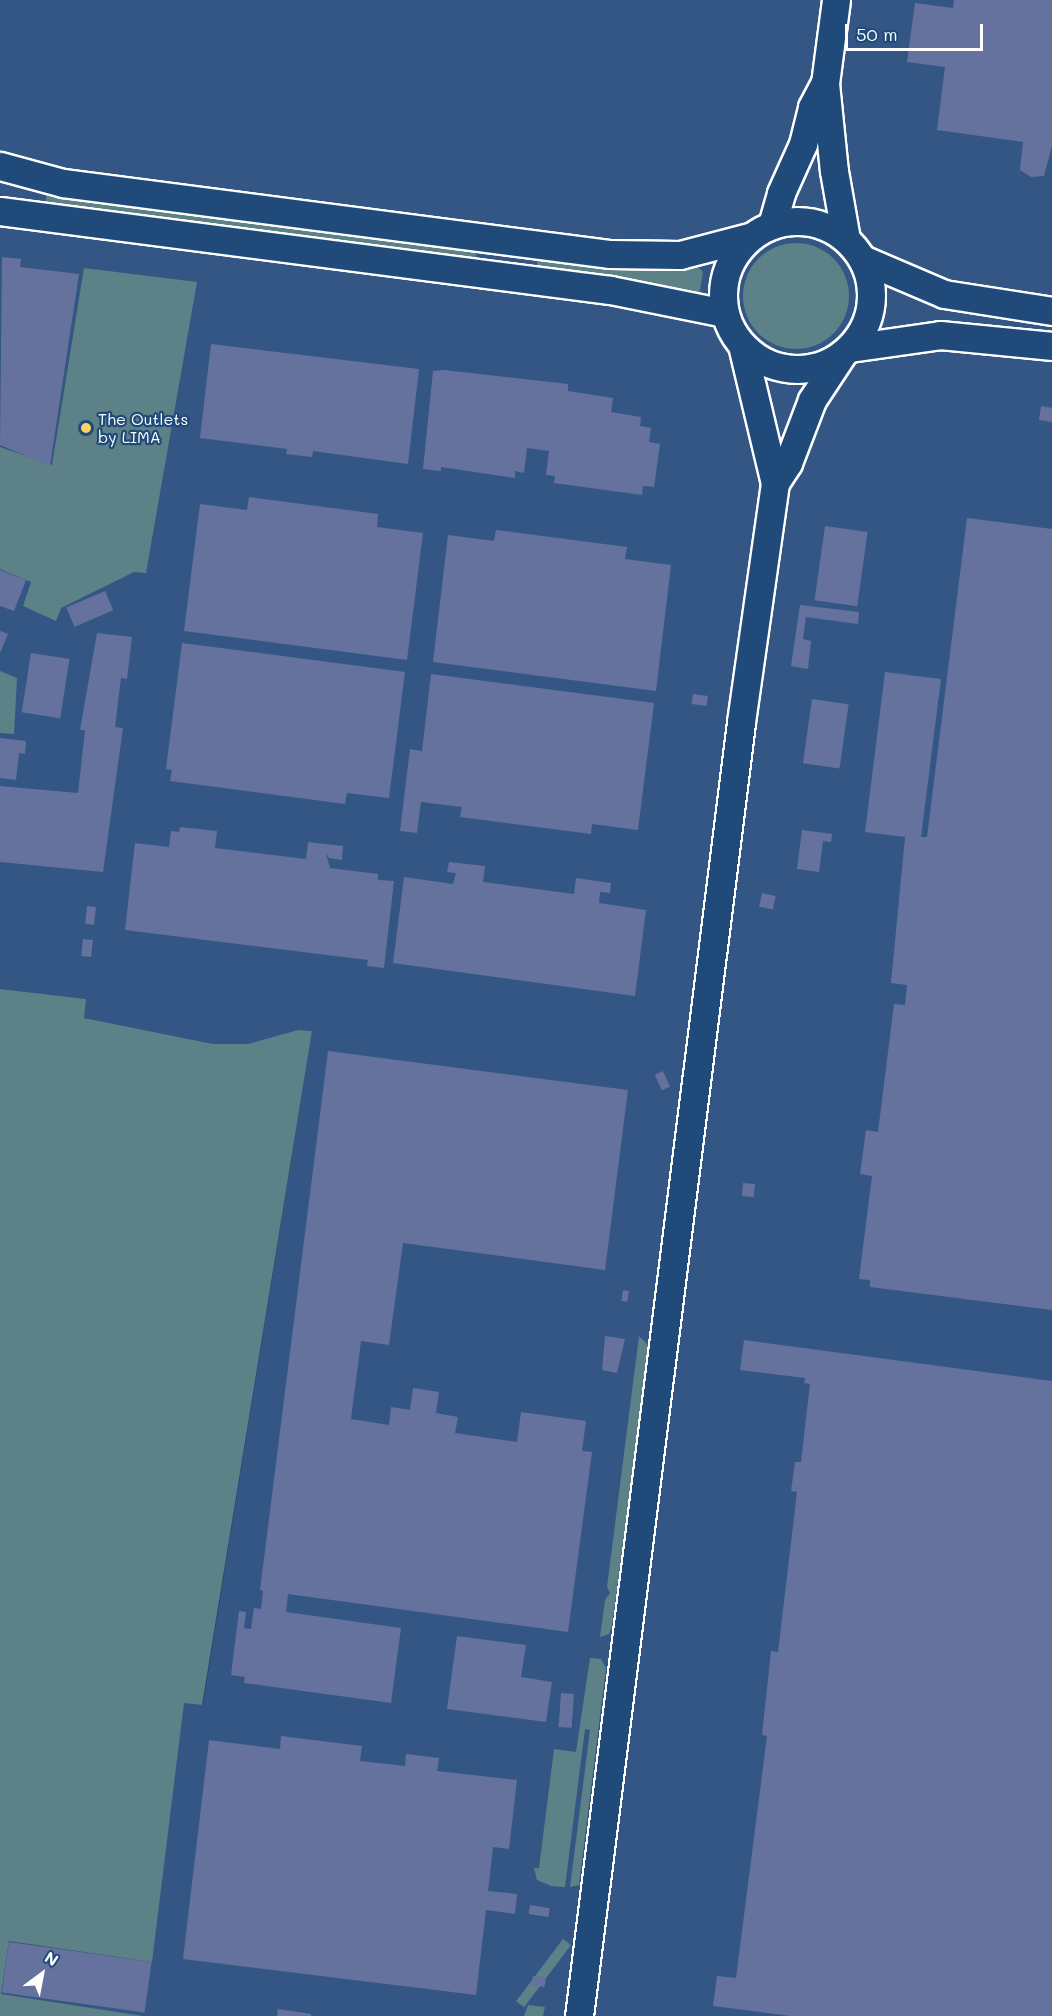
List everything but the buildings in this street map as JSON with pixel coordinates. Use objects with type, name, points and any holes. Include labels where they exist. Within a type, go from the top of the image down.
[{"type":"street","points":[[775,483],[788,463],[812,400],[864,328],[871,306],[870,282],[854,249],[834,171],[825,83],[836,0]]},
{"type":"street","points":[[579,2016],[741,722],[775,483],[742,345],[724,313],[723,284],[732,257],[761,231],[781,193],[802,144],[812,107],[825,83]]},
{"type":"street","points":[[0,166],[63,183],[610,254],[680,255],[798,221],[823,226],[854,249],[906,281],[944,294],[1052,311]]},
{"type":"street","points":[[0,211],[610,290],[724,313]]},
{"type":"street","points":[[742,345],[760,360],[783,369],[807,369],[846,352],[940,335],[1052,346]]},
{"type":"shaded area","points":[[0,0],[1052,0],[1052,2016],[0,2016],[0,1766],[11,1684],[203,1705],[312,1031],[298,1030],[248,1044],[213,1044],[84,1018],[85,999],[0,989]]},
{"type":"green space","points":[[47,191],[478,244],[476,259],[45,206]]},
{"type":"green space","points":[[796,243],[816,247],[834,258],[845,276],[849,296],[845,316],[834,334],[816,345],[796,349],[776,345],[758,334],[747,316],[743,296],[747,276],[758,258],[776,247]]},
{"type":"green space","points":[[538,257],[638,269],[699,268],[703,272],[699,295],[536,269]]},
{"type":"green space","points":[[84,268],[197,282],[146,573],[134,572],[61,608],[56,621],[23,606],[31,582],[0,569],[0,447],[52,465]]},
{"type":"green space","points":[[0,671],[17,678],[14,734],[0,733]]},
{"type":"green space","points":[[0,989],[86,999],[84,1018],[213,1044],[248,1044],[298,1030],[312,1031],[202,1705],[184,1703],[152,1962],[9,1941],[1,1994],[143,2016],[0,2016]]},
{"type":"green space","points":[[639,1336],[649,1346],[612,1626],[609,1634],[600,1637],[605,1600],[610,1593],[607,1587]]},
{"type":"green space","points":[[590,1658],[601,1659],[606,1668],[579,1885],[570,1887],[590,1730],[585,1729],[565,1887],[551,1886],[537,1880],[534,1868],[539,1868],[554,1749],[576,1752]]},
{"type":"green space","points":[[563,1939],[571,1945],[524,2007],[516,2001]]},
{"type":"green space","points":[[528,2005],[545,2007],[543,2016],[524,2016]]},
{"type":"place","name":"The Outlets by LIMA","points":[[86,428]]}]
